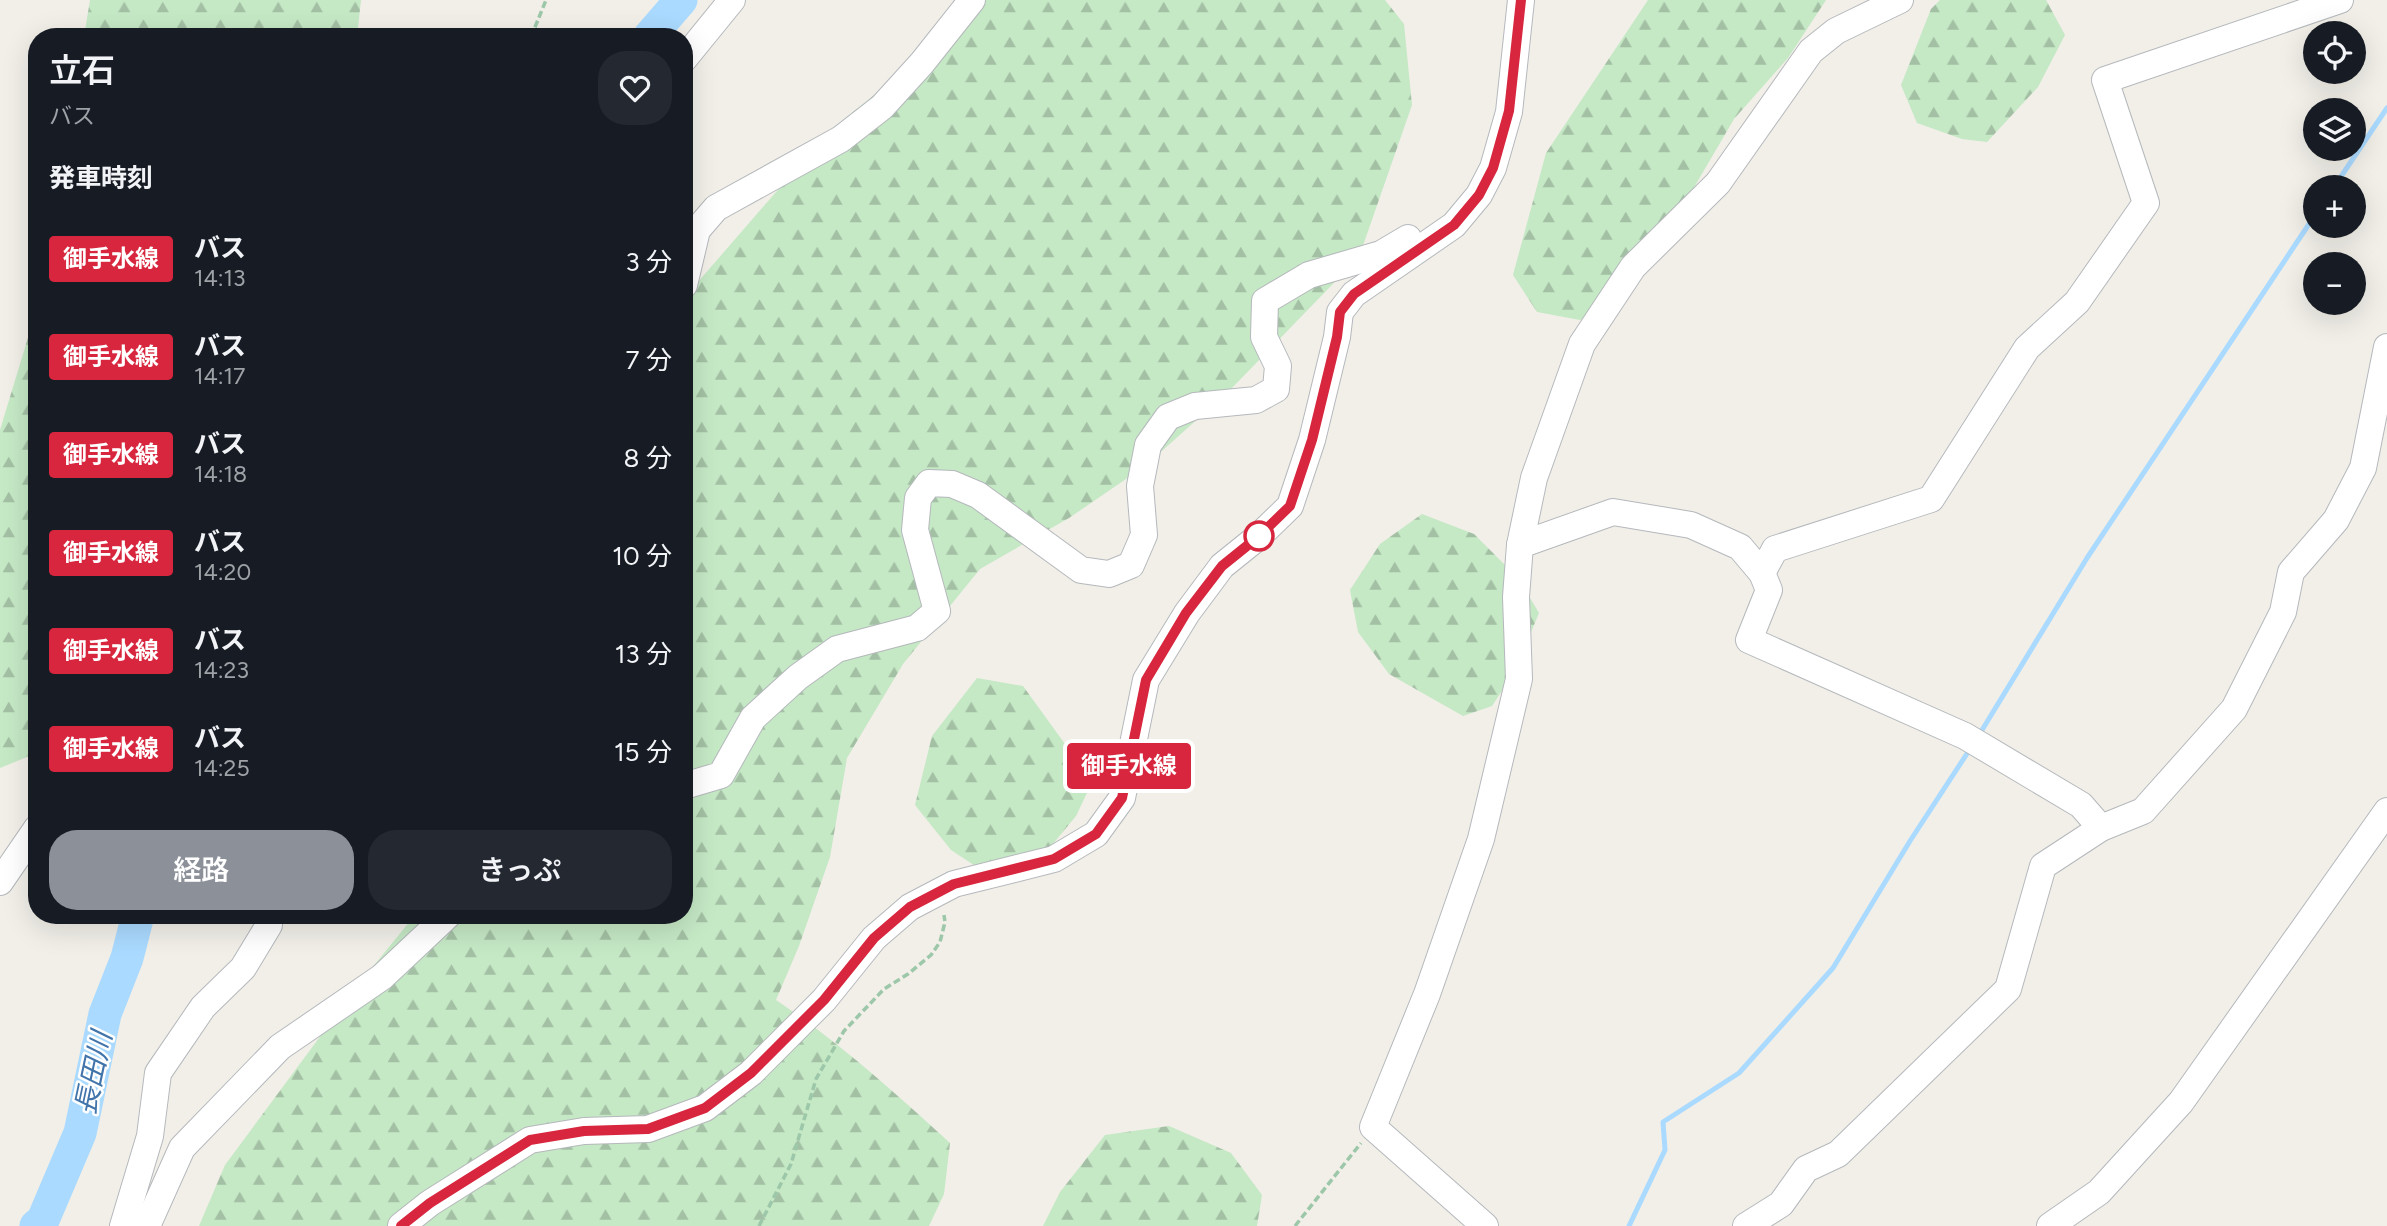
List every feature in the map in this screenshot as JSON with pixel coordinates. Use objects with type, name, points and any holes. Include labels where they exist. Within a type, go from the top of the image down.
[{"type":"street","points":[[693,48],[732,0]]},
{"type":"street","points":[[693,247],[697,230],[716,208],[841,139],[882,107],[922,63],[972,0]]},
{"type":"street","points":[[401,1226],[430,1203],[530,1140],[584,1131],[648,1129],[705,1108],[751,1073],[824,1000],[874,938],[910,907],[954,884],[1054,859],[1096,834],[1122,798],[1146,680],[1186,613],[1222,566],[1290,506],[1312,440],[1337,337],[1340,312],[1354,294],[1454,225],[1479,195],[1493,168],[1509,111],[1521,0]]},
{"type":"street","points":[[1485,1226],[1373,1127],[1427,994],[1482,839],[1519,679],[1516,597],[1520,545],[1534,478],[1582,344],[1633,267],[1718,183],[1811,51],[1836,30],[1900,0]]},
{"type":"street","points":[[1762,573],[1775,549],[1931,499],[2027,348],[2077,302],[2146,203],[2105,80],[2340,0]]},
{"type":"street","points":[[693,783],[721,775],[753,718],[798,677],[837,649],[917,628],[937,611],[915,530],[918,498],[929,482],[952,484],[978,495],[1081,570],[1109,574],[1132,565],[1144,535],[1140,486],[1148,445],[1168,417],[1195,406],[1256,400],[1276,389],[1278,366],[1264,337],[1265,301],[1308,275],[1381,254],[1479,195]]},
{"type":"street","points":[[1746,1226],[1781,1204],[1806,1169],[1839,1154],[2008,989],[2043,866],[2101,828],[2143,811],[2234,709],[2283,612],[2291,572],[2336,520],[2363,468],[2387,347]]},
{"type":"street","points":[[1520,545],[1613,512],[1691,525],[1741,547],[1762,573],[1769,590],[1749,640],[1975,742],[2081,805],[2101,828]]},
{"type":"street","points":[[2050,1226],[2099,1192],[2181,1102],[2387,811]]},
{"type":"street","points":[[0,882],[28,841]]},
{"type":"street","points":[[123,1226],[150,1136],[158,1073],[203,1007],[243,968],[269,924]]},
{"type":"street","points":[[146,1226],[182,1148],[262,1065],[280,1047],[382,977],[438,924]]},
{"type":"path","points":[[535,28],[546,0]]},
{"type":"path","points":[[760,1226],[791,1164],[816,1079],[844,1031],[884,989],[931,955],[940,942],[945,922],[939,892]]},
{"type":"path","points":[[1295,1226],[1373,1127]]},
{"type":"green space","points":[[90,0],[361,0],[358,28],[85,28]]},
{"type":"green space","points":[[954,0],[1385,0],[1404,24],[1412,105],[1359,257],[1229,391],[1145,466],[1069,518],[980,569],[903,664],[847,758],[830,857],[799,946],[776,1000],[844,1051],[950,1143],[944,1194],[929,1226],[199,1226],[225,1165],[362,980],[408,924],[693,924],[693,288],[829,131],[932,49]]},
{"type":"green space","points":[[1648,0],[1826,0],[1788,58],[1734,119],[1682,208],[1618,304],[1580,320],[1537,312],[1513,275],[1546,153]]},
{"type":"green space","points":[[1940,0],[2046,0],[2065,35],[2038,87],[1987,142],[1962,139],[1917,123],[1901,85],[1931,9]]},
{"type":"green space","points":[[28,338],[28,756],[0,768],[0,430]]},
{"type":"green space","points":[[1422,514],[1474,534],[1518,578],[1539,613],[1515,671],[1492,706],[1463,716],[1389,674],[1358,632],[1350,590],[1380,544]]},
{"type":"green space","points":[[977,678],[1023,686],[1065,744],[1097,772],[1076,816],[1037,863],[992,877],[951,850],[915,805],[932,736]]},
{"type":"green space","points":[[1169,1126],[1231,1153],[1262,1195],[1257,1226],[1043,1226],[1060,1192],[1105,1135]]},
{"type":"waterway","name":"長田川","points":[[657,28],[681,0]]},
{"type":"waterway","points":[[2342,175],[2387,108]]},
{"type":"waterway","points":[[1979,735],[2087,558],[2303,233]]},
{"type":"waterway","points":[[1629,1226],[1665,1150],[1663,1122],[1739,1073],[1833,968],[1970,749]]},
{"type":"waterway","name":"長田川","points":[[36,1226],[43,1220],[80,1133],[105,1014],[127,958],[136,924]]},
{"type":"bus line","name":"御手水線","points":[[401,1226],[430,1203],[530,1140],[584,1131],[648,1129],[705,1108],[751,1073],[824,1000],[874,938],[910,907],[954,884],[1054,859],[1096,834],[1122,798],[1146,680],[1186,613],[1222,566],[1290,506],[1312,440],[1337,337],[1340,312],[1354,294],[1454,225],[1479,195],[1493,168],[1509,111],[1521,0]]}]
